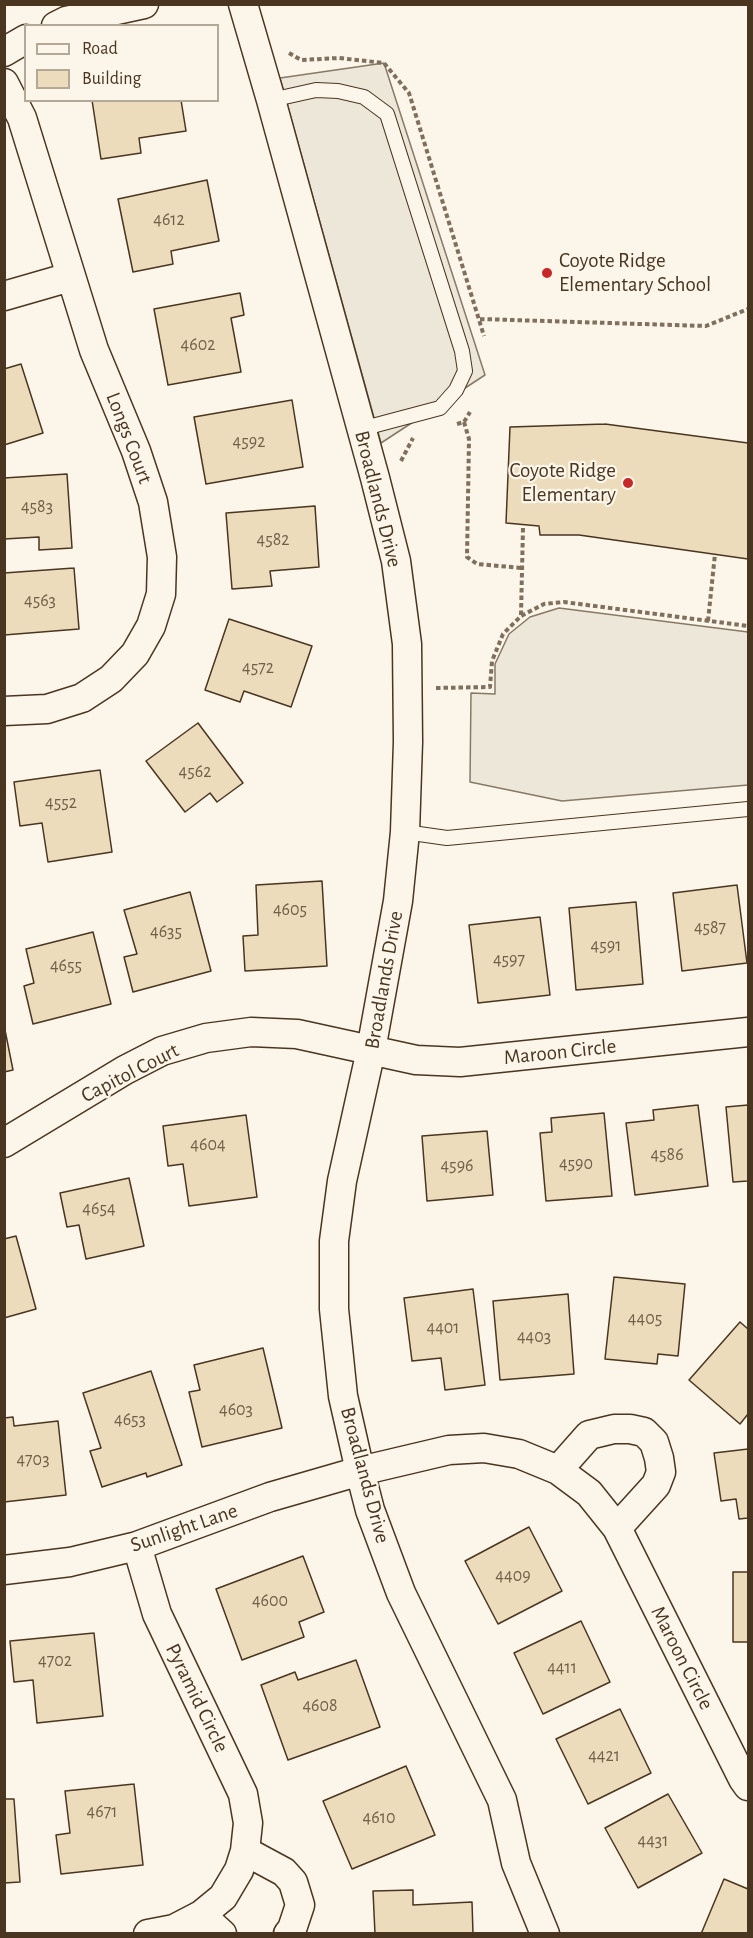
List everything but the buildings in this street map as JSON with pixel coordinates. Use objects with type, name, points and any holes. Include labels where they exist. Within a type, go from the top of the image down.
[{"type":"street","points":[[60,24],[144,4]]},
{"type":"street","name":"Broadlands Drive","points":[[243,4],[396,561],[407,644],[408,742],[405,832],[398,901],[371,1050],[342,1181],[334,1241],[334,1309],[343,1396],[370,1510],[401,1593],[502,1800],[516,1863],[545,1934]]},
{"type":"street","points":[[4,52],[24,40]]},
{"type":"street","name":"Longs Court","points":[[4,83],[22,118],[94,350],[136,451],[153,502],[162,557],[161,594],[151,626],[135,654],[111,679],[82,698],[47,709],[4,711]]},
{"type":"street","points":[[4,296],[70,277]]},
{"type":"street","name":"Capitol Court","points":[[4,1143],[135,1066],[162,1052],[206,1038],[251,1032],[297,1034],[371,1050]]},
{"type":"street","name":"Maroon Circle","points":[[371,1050],[416,1060],[460,1062],[748,1032]]},
{"type":"street","points":[[558,1470],[589,1435],[614,1429],[644,1432],[654,1442],[661,1472],[656,1485],[617,1528]]},
{"type":"street","name":"Maroon Circle","points":[[360,1472],[449,1450],[484,1448],[519,1454],[558,1470],[588,1493],[617,1528],[748,1786]]},
{"type":"street","name":"Sunlight Lane","points":[[4,1570],[70,1562],[137,1546],[270,1497],[360,1472]]},
{"type":"street","name":"Pyramid Circle","points":[[137,1546],[161,1623],[243,1794],[248,1823],[245,1851],[239,1870],[223,1897],[212,1924],[148,1934]]},
{"type":"street","points":[[245,1851],[284,1872],[293,1882],[300,1905],[288,1934]]},
{"type":"lane","points":[[271,100],[316,90],[338,91],[364,97],[387,114],[462,351],[465,371],[456,390],[441,408],[361,429]]},
{"type":"lane","points":[[405,832],[447,838],[748,809]]},
{"type":"path","points":[[480,319],[706,326],[748,309]]},
{"type":"path","points":[[464,422],[469,440],[467,557],[477,564],[522,568]]},
{"type":"path","points":[[521,616],[523,528]]},
{"type":"path","points":[[708,621],[715,554]]},
{"type":"path","points":[[435,688],[490,687],[492,661],[503,634],[521,616],[544,604],[564,602],[748,626]]},
{"type":"shaded area","points":[[384,63],[485,375],[381,443],[280,78]]},
{"type":"shaded area","points":[[559,608],[748,632],[748,785],[562,801],[470,782],[471,693],[495,694],[495,664],[509,634],[530,617]]},
{"type":"place","name":"Coyote Ridge Elementary School","points":[[547,273]]},
{"type":"place","name":"Coyote Ridge Elementary","points":[[628,483]]}]
